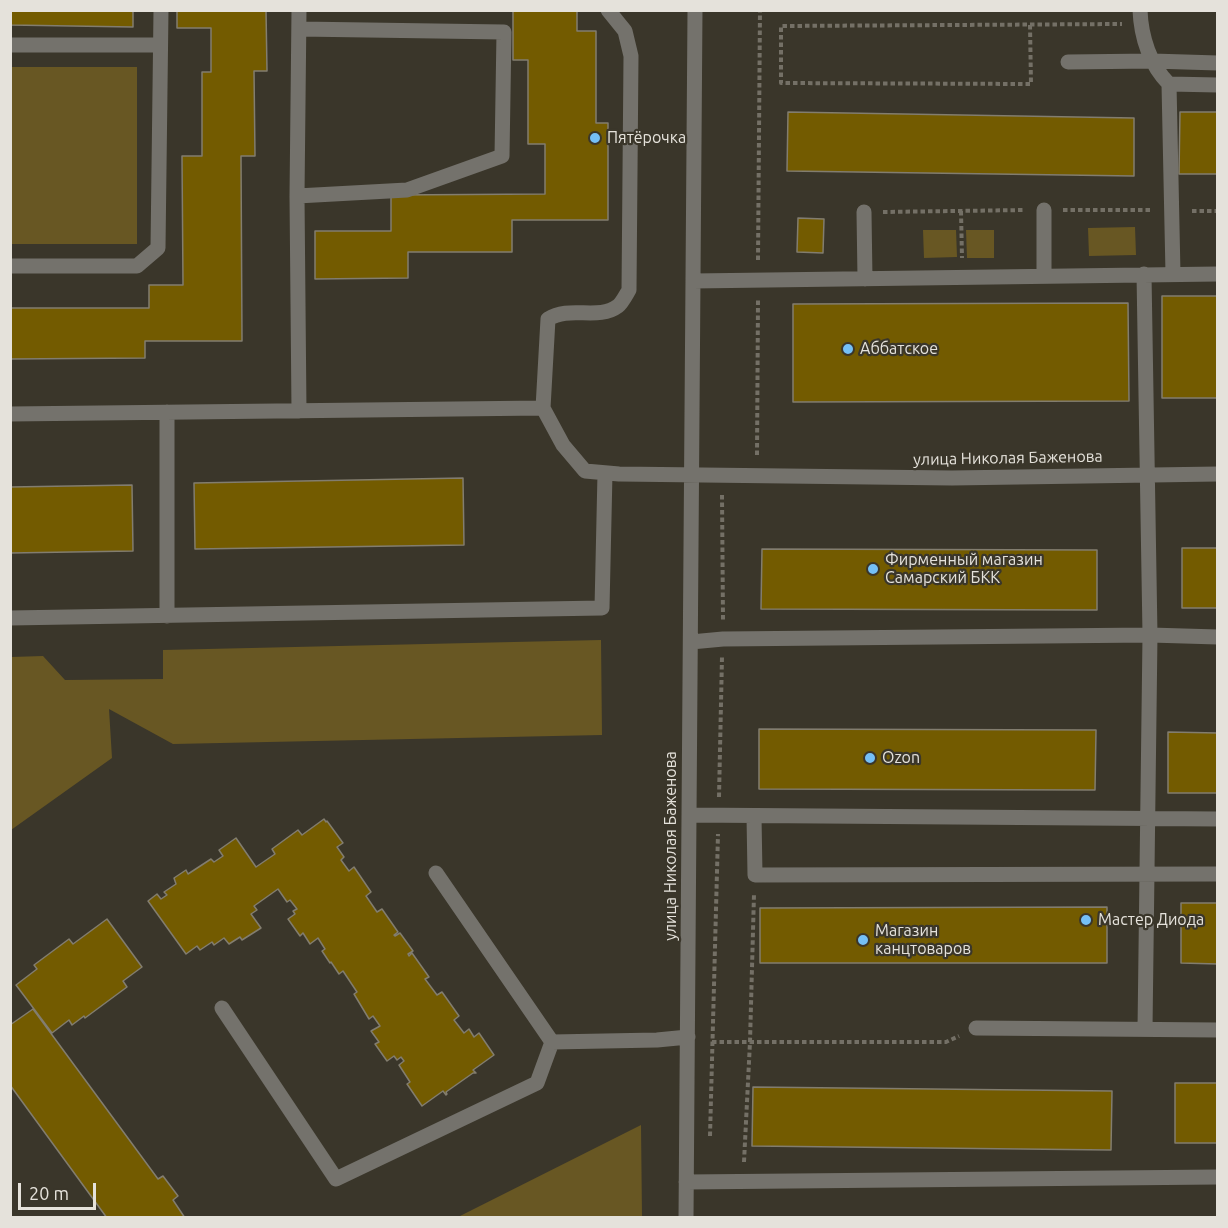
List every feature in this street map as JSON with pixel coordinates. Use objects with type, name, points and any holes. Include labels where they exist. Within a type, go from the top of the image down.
[{"type":"street","points":[[10,266],[137,266],[158,248],[161,10]]},
{"type":"street","points":[[299,10],[297,196],[299,411]]},
{"type":"street","points":[[608,10],[625,31],[631,56],[629,290],[619,306],[600,313],[559,312],[548,319],[543,408],[563,445],[585,471],[692,474]]},
{"type":"street","name":"улица Николая Баженова","points":[[686,1218],[695,10]]},
{"type":"street","points":[[1140,17],[1152,61],[1169,84],[1173,274]]},
{"type":"street","points":[[297,196],[407,190],[502,156],[504,32],[299,29]]},
{"type":"street","points":[[10,45],[160,45]]},
{"type":"street","points":[[1068,62],[1218,63]]},
{"type":"street","points":[[1169,84],[1218,85]]},
{"type":"street","points":[[1044,210],[1044,276]]},
{"type":"street","points":[[864,212],[865,279]]},
{"type":"street","points":[[1144,274],[1150,635],[1145,1029]]},
{"type":"street","points":[[693,281],[1218,274]]},
{"type":"street","points":[[10,414],[543,408]]},
{"type":"street","points":[[167,412],[167,616]]},
{"type":"street","points":[[10,618],[602,608],[605,473]]},
{"type":"street","name":"улица Николая Баженова","points":[[692,474],[757,477],[952,478],[1218,474]]},
{"type":"street","points":[[691,642],[723,639],[1150,635],[1218,637]]},
{"type":"street","points":[[689,815],[1218,819]]},
{"type":"street","points":[[754,816],[755,875],[1218,874]]},
{"type":"street","points":[[436,873],[552,1042]]},
{"type":"street","points":[[222,1008],[336,1179],[537,1083],[552,1042]]},
{"type":"street","points":[[976,1028],[1218,1030]]},
{"type":"street","points":[[552,1042],[657,1040],[688,1037]]},
{"type":"street","points":[[686,1182],[1218,1178]]},
{"type":"path","points":[[757,477],[760,10]]},
{"type":"path","points":[[1030,25],[1031,84],[781,83],[781,26],[1030,25],[1140,17]]},
{"type":"path","points":[[962,211],[962,276]]},
{"type":"path","points":[[709,1147],[723,639],[722,476]]},
{"type":"path","points":[[743,1181],[755,875]]},
{"type":"path","points":[[712,1042],[946,1042],[976,1028]]},
{"type":"shaded area","points":[[10,67],[137,67],[137,244],[11,244]]},
{"type":"shaded area","points":[[1135,227],[1136,255],[1089,256],[1088,228]]},
{"type":"shaded area","points":[[923,230],[956,230],[957,257],[924,258]]},
{"type":"shaded area","points":[[966,230],[994,230],[994,258],[967,258]]},
{"type":"shaded area","points":[[601,640],[602,735],[173,744],[109,709],[112,758],[11,830],[11,657],[43,656],[65,680],[163,679],[163,650]]},
{"type":"shaded area","points":[[641,1125],[642,1217],[458,1217]]},
{"type":"building","points":[[10,10],[133,10],[133,27],[10,25]]},
{"type":"building","points":[[177,10],[266,10],[267,71],[254,71],[255,156],[241,156],[242,341],[145,341],[145,358],[10,359],[10,308],[149,308],[149,285],[183,285],[182,156],[202,156],[202,72],[211,72],[211,28],[177,28]]},
{"type":"building","points":[[513,10],[577,10],[577,31],[596,31],[596,123],[608,123],[608,220],[512,220],[512,252],[408,252],[408,278],[315,279],[315,231],[391,231],[391,195],[545,194],[545,144],[528,144],[528,60],[513,60]]},
{"type":"building","points":[[788,112],[1134,118],[1134,176],[787,171]]},
{"type":"building","points":[[1180,112],[1218,112],[1218,174],[1179,174]]},
{"type":"building","points":[[798,218],[824,219],[823,253],[797,252]]},
{"type":"building","points":[[1162,296],[1218,296],[1218,398],[1162,398]]},
{"type":"building","points":[[1128,303],[1129,401],[793,402],[793,304]]},
{"type":"building","points":[[463,478],[464,545],[195,549],[194,483]]},
{"type":"building","points":[[132,485],[133,551],[10,553],[10,487]]},
{"type":"building","points":[[1182,548],[1218,548],[1218,608],[1182,608]]},
{"type":"building","points":[[762,549],[1097,550],[1097,610],[761,609]]},
{"type":"building","points":[[759,729],[1096,730],[1095,790],[759,789]]},
{"type":"building","points":[[1168,732],[1218,733],[1218,793],[1168,793]]},
{"type":"building","points":[[324,819],[343,843],[337,847],[344,857],[341,860],[349,871],[354,867],[371,892],[366,896],[377,912],[382,909],[398,932],[394,935],[400,933],[413,951],[408,954],[409,956],[412,953],[429,977],[425,979],[437,995],[442,992],[459,1016],[454,1020],[464,1033],[469,1029],[474,1037],[479,1033],[494,1055],[473,1070],[476,1073],[446,1092],[446,1095],[443,1091],[422,1106],[407,1084],[410,1082],[399,1065],[404,1061],[401,1057],[397,1060],[394,1056],[387,1061],[375,1044],[379,1042],[371,1031],[380,1026],[373,1016],[369,1019],[354,994],[357,992],[343,971],[339,974],[330,963],[322,951],[325,949],[318,938],[310,944],[303,933],[300,936],[288,919],[295,914],[293,911],[297,909],[290,900],[287,902],[278,889],[254,906],[257,910],[251,914],[261,928],[242,940],[240,937],[229,944],[224,938],[200,950],[197,946],[186,954],[148,901],[157,894],[161,899],[167,895],[164,892],[176,884],[174,878],[186,870],[188,874],[211,859],[214,862],[223,856],[219,850],[236,838],[256,867],[275,854],[272,849],[298,830],[302,835]]},
{"type":"building","points":[[1181,903],[1218,903],[1218,964],[1181,963]]},
{"type":"building","points":[[1107,907],[1107,963],[760,963],[760,908]]},
{"type":"building","points":[[107,919],[142,967],[123,981],[127,987],[85,1018],[84,1016],[72,1025],[69,1020],[52,1033],[16,985],[37,969],[34,965],[69,939],[73,944]]},
{"type":"building","points":[[33,1009],[158,1179],[163,1176],[178,1196],[173,1200],[185,1218],[107,1218],[10,1085],[10,1025]]},
{"type":"building","points":[[1175,1083],[1218,1083],[1218,1143],[1175,1143]]},
{"type":"building","points":[[753,1087],[1112,1091],[1111,1150],[752,1146]]},
{"type":"place","name":"Пятёрочка","points":[[595,138]]},
{"type":"place","name":"Аббатское","points":[[848,349]]},
{"type":"place","name":"Фирменный магазин Самарский БКК","points":[[873,569]]},
{"type":"place","name":"Ozon","points":[[870,758]]},
{"type":"place","name":"Мастер Диода","points":[[1086,920]]},
{"type":"place","name":"Магазин канцтоваров","points":[[863,940]]}]
